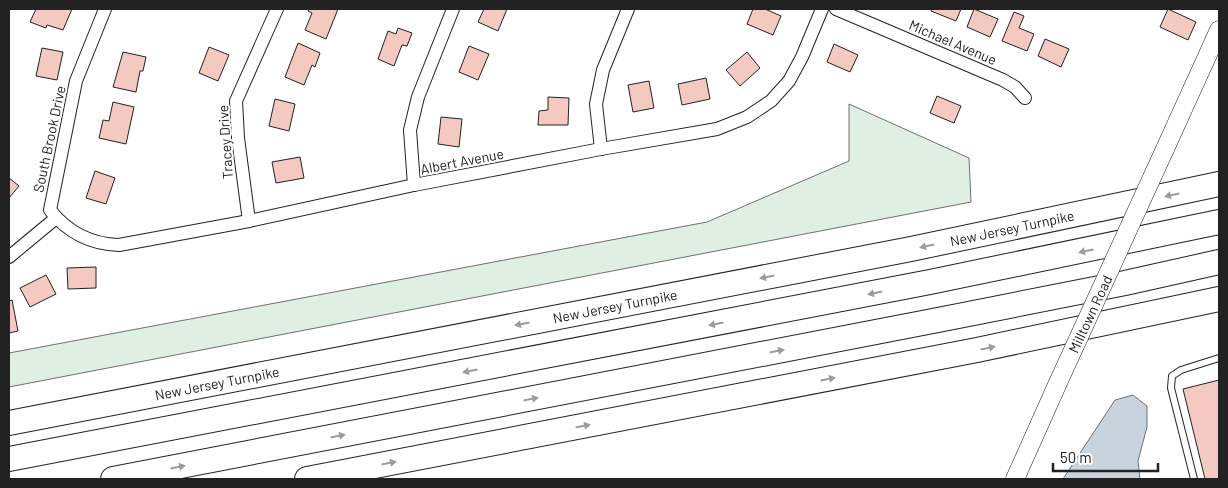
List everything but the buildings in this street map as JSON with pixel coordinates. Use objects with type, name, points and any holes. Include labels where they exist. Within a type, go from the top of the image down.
[{"type":"highway","name":"New Jersey Turnpike","points":[[9,422],[911,249],[1219,184]]},
{"type":"highway","points":[[9,459],[930,282],[1219,222]]},
{"type":"highway","points":[[113,479],[956,317],[1219,262]]},
{"type":"highway","points":[[307,479],[977,350],[1219,299]]},
{"type":"street","name":"South Brook Drive","points":[[56,218],[50,210],[76,81],[105,9]]},
{"type":"street","name":"Tracey Drive","points":[[249,221],[238,138],[236,101],[277,9]]},
{"type":"street","points":[[414,185],[410,130],[418,97],[454,9]]},
{"type":"street","points":[[601,149],[596,104],[603,70],[628,9]]},
{"type":"street","name":"Albert Avenue","points":[[56,218],[73,233],[88,241],[119,245],[249,221],[414,185],[601,149],[717,130],[747,117],[770,101],[789,81],[802,57],[822,9]]},
{"type":"street","name":"Michael Avenue","points":[[836,9],[1003,80],[1015,87],[1024,98]]},
{"type":"street","name":"Milltown Road","points":[[1015,479],[1219,30]]},
{"type":"street","points":[[9,257],[56,218]]},
{"type":"lane","points":[[1194,479],[1172,388],[1172,376],[1180,370],[1219,358]]},
{"type":"green space","points":[[849,104],[969,158],[971,202],[9,387],[9,353],[707,222],[849,161]]},
{"type":"shaded area","points":[[1133,395],[1147,406],[1147,427],[1138,461],[1140,479],[1063,479],[1115,400]]}]
